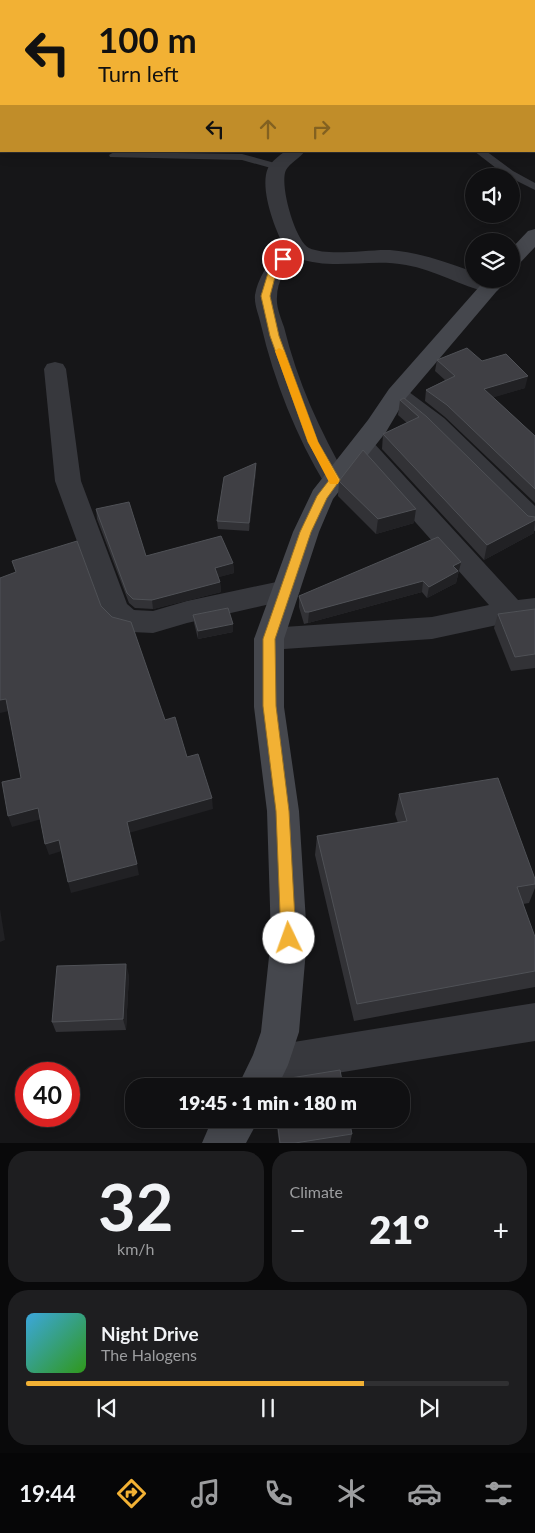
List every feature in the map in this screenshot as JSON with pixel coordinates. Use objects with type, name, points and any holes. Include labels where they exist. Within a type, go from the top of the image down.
[{"type":"street","points":[[295,152],[278,167],[276,183],[278,204],[296,249],[310,256],[405,257],[465,274]]},
{"type":"street","points":[[520,252],[535,235]]},
{"type":"street","points":[[296,249],[283,259],[272,273],[265,296],[274,336],[300,408],[313,442],[335,480]]},
{"type":"street","points":[[263,1075],[280,1032],[289,938],[283,811],[269,706],[269,639],[306,532],[322,496],[362,446],[398,394],[489,288]]},
{"type":"street","points":[[56,369],[68,482],[115,610],[125,619],[153,622],[187,612],[286,591]]},
{"type":"street","points":[[398,394],[436,424],[535,522]]},
{"type":"street","points":[[362,446],[523,610]]},
{"type":"street","points":[[269,639],[432,628],[523,610]]},
{"type":"street","points":[[263,1075],[535,1022]]},
{"type":"street","points":[[222,1143],[233,1128]]},
{"type":"lane","points":[[480,152],[509,173],[535,187]]},
{"type":"lane","points":[[114,155],[242,157],[278,167]]},
{"type":"building","points":[[467,348],[482,361],[506,354],[528,376],[484,389],[535,436],[535,489],[447,405],[426,390],[455,376],[437,360]]},
{"type":"building","points":[[404,398],[427,417],[528,516],[535,517],[535,520],[487,545],[383,434],[419,417],[400,400]]},
{"type":"building","points":[[363,450],[416,509],[378,519],[339,481]]},
{"type":"building","points":[[256,463],[249,523],[217,521],[224,477]]},
{"type":"building","points":[[129,502],[146,556],[221,536],[233,563],[215,568],[220,582],[152,600],[133,599],[127,593],[96,509]]},
{"type":"building","points":[[438,537],[461,562],[453,566],[458,571],[429,587],[423,581],[305,612],[299,596]]},
{"type":"building","points":[[77,541],[101,606],[112,617],[131,622],[165,720],[175,717],[187,757],[198,754],[212,798],[127,822],[137,864],[68,882],[59,840],[45,844],[38,808],[8,816],[2,782],[21,778],[6,699],[0,700],[0,578],[16,572],[12,561]]},
{"type":"building","points":[[228,608],[233,624],[198,631],[193,615]]},
{"type":"building","points":[[535,609],[535,654],[515,657],[498,614]]},
{"type":"building","points":[[498,778],[535,879],[535,884],[517,887],[535,937],[535,971],[357,1004],[317,836],[407,821],[399,794]]},
{"type":"building","points":[[126,964],[123,1019],[52,1022],[57,966]]},
{"type":"building","points":[[340,1070],[342,1078],[291,1078]]},
{"type":"building","points":[[278,1128],[351,1128],[352,1134],[295,1143],[280,1143]]},
{"type":"slow traffic","points":[[279,351],[313,442],[334,481]]},
{"type":"route","points":[[283,259],[272,273],[265,296],[274,336],[313,442],[335,480],[322,496],[306,532],[269,639],[269,706],[283,811],[289,938]]}]
